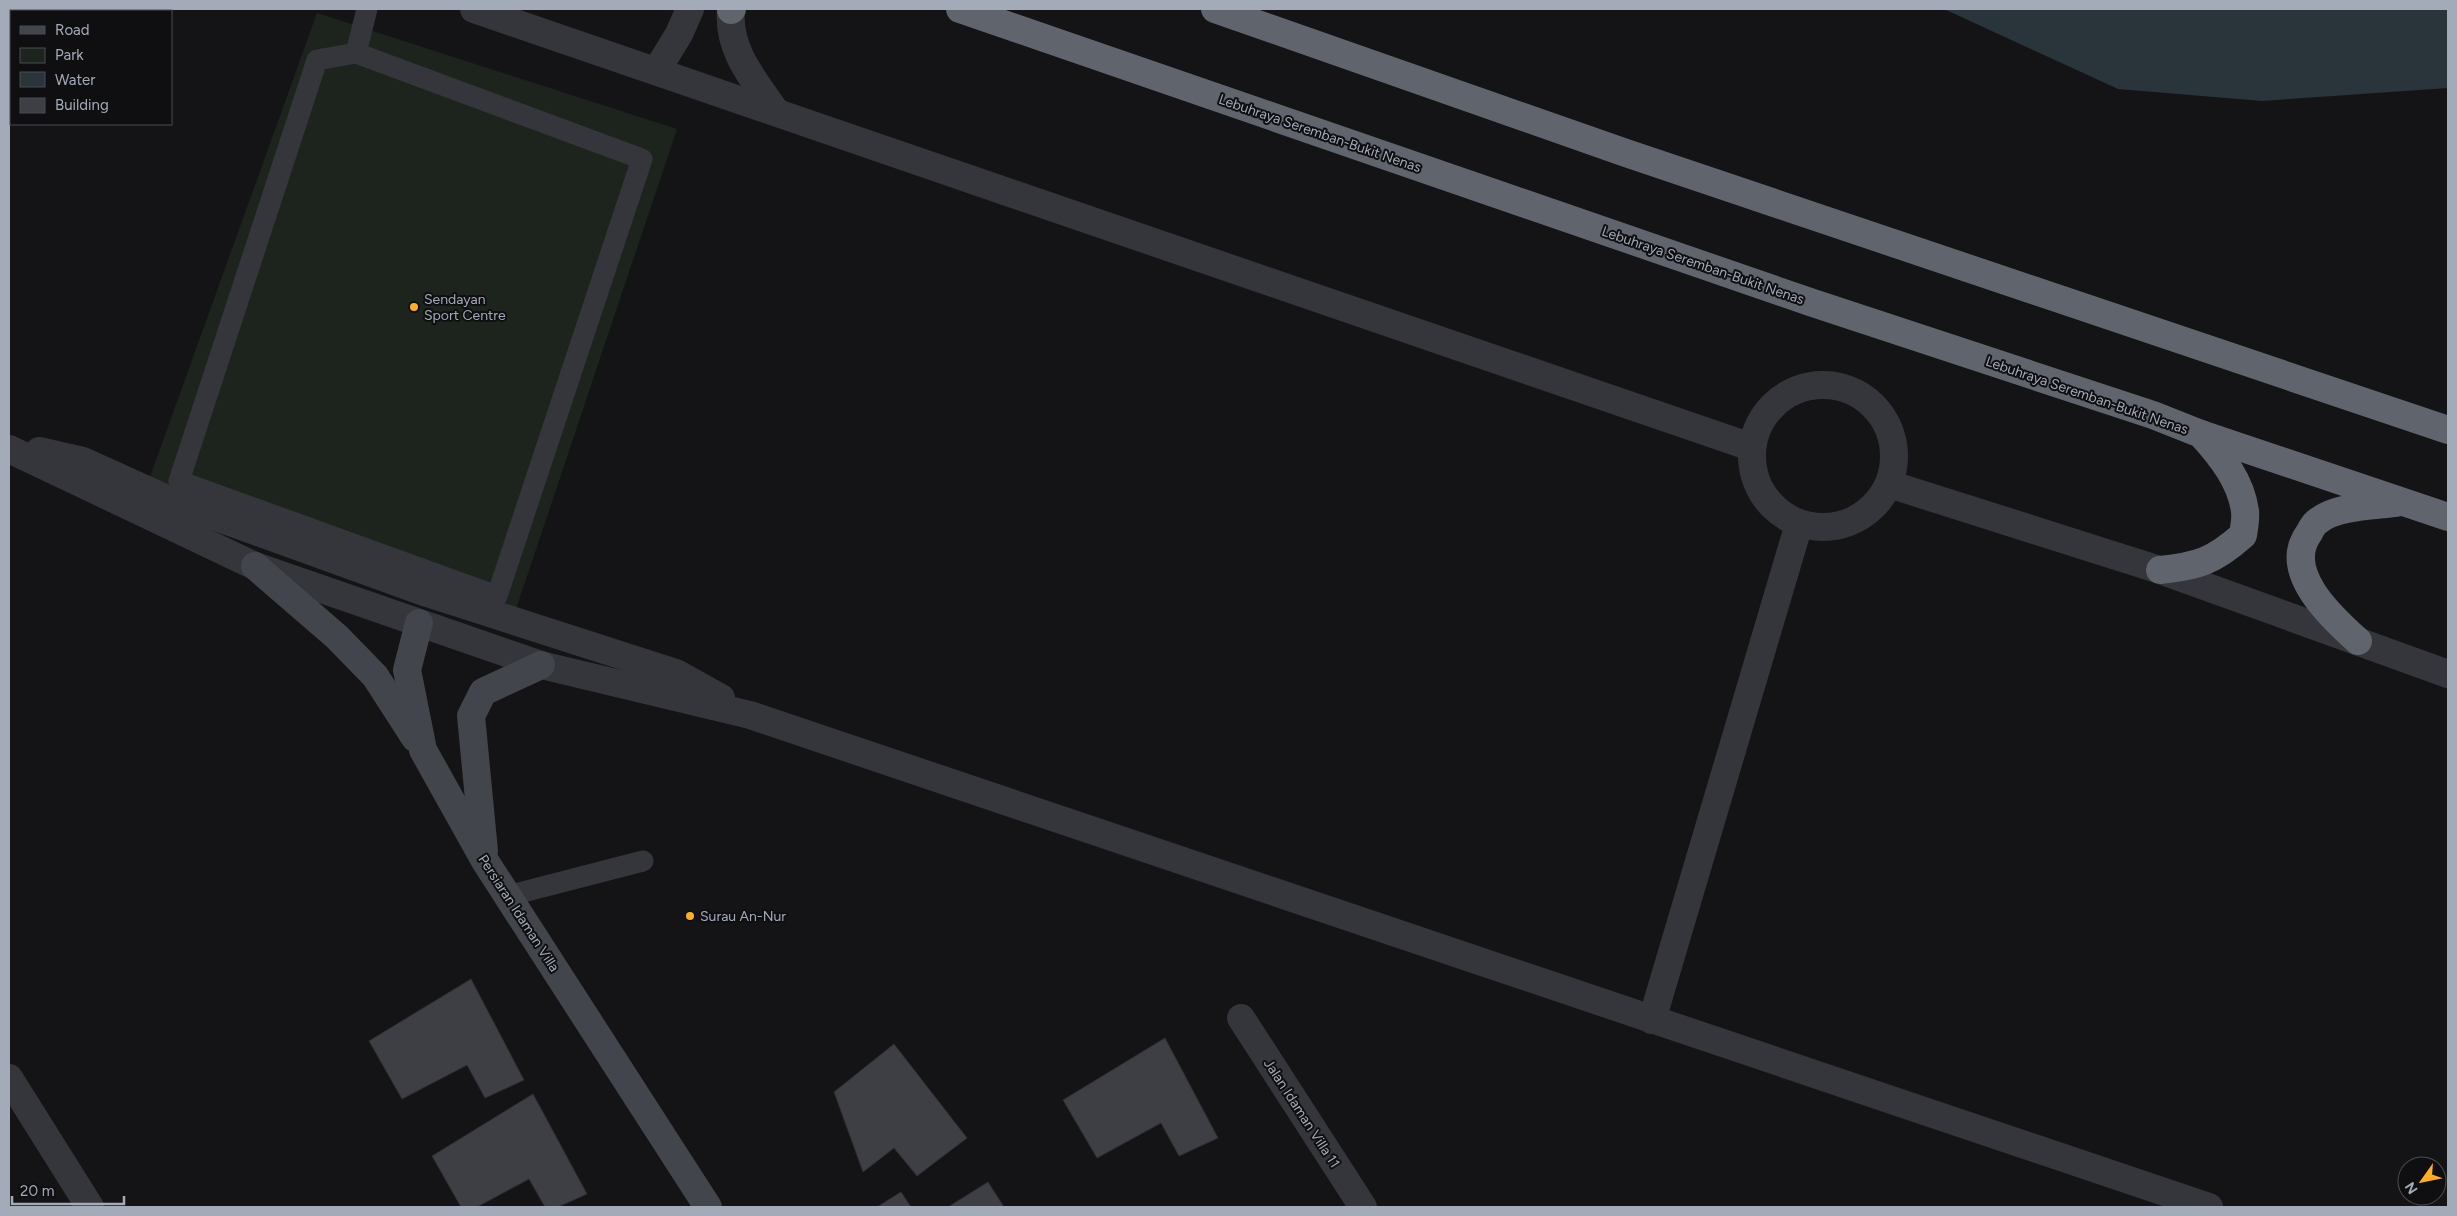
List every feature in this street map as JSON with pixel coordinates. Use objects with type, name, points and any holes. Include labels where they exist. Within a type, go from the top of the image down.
[{"type":"highway","name":"Lebuhraya Seremban-Bukit Nenas","points":[[960,9],[1785,294],[2153,416],[2448,517]]},
{"type":"highway","points":[[1215,9],[1626,153],[2448,430]]},
{"type":"highway","points":[[2160,570],[2189,567],[2223,553],[2243,535],[2245,512],[2235,481],[2220,455],[2201,434]]},
{"type":"highway","points":[[2358,641],[2330,616],[2310,590],[2301,564],[2303,540],[2318,520],[2345,509],[2402,502]]},
{"type":"street","points":[[474,9],[657,70],[1752,447]]},
{"type":"street","points":[[657,70],[674,42],[690,9]]},
{"type":"street","points":[[731,9],[730,24],[737,53],[776,112]]},
{"type":"street","points":[[1830,384],[1851,390],[1870,402],[1884,419],[1892,440],[1894,455],[1889,484],[1878,502],[1862,516],[1849,522],[1820,528],[1799,524],[1778,511],[1762,494],[1753,471],[1752,447],[1758,426],[1770,407],[1787,393],[1808,386],[1830,384]]},
{"type":"street","points":[[9,445],[83,461],[174,490],[427,593],[459,593],[676,673],[750,715]]},
{"type":"street","points":[[9,449],[256,566],[419,623],[541,665],[750,715],[2209,1207]]},
{"type":"street","points":[[1889,484],[2160,570],[2448,674]]},
{"type":"street","points":[[1652,1020],[1799,524]]},
{"type":"street","points":[[256,566],[338,637],[375,676],[423,750]]},
{"type":"street","name":"Persiaran Idaman Villa","points":[[427,593],[407,670],[423,750],[484,861],[708,1207]]},
{"type":"street","points":[[484,861],[471,716],[483,692],[541,665]]},
{"type":"street","name":"Jalan Idaman Villa 11","points":[[1241,1018],[1363,1207]]},
{"type":"street","points":[[9,1078],[90,1207]]},
{"type":"lane","points":[[356,53],[367,9]]},
{"type":"lane","points":[[356,53],[642,159],[497,596],[459,593],[174,490],[317,60],[356,53]]},
{"type":"lane","points":[[507,896],[643,861]]},
{"type":"green space","name":"Sendayan Sport Centre","points":[[317,13],[677,129],[513,618],[147,485]]},
{"type":"water","points":[[1944,9],[2448,9],[2448,88],[2262,101],[2118,89]]},
{"type":"building","points":[[471,979],[524,1080],[485,1098],[467,1065],[402,1099],[369,1041]]},
{"type":"building","points":[[1165,1038],[1218,1138],[1179,1156],[1161,1123],[1097,1158],[1063,1100]]},
{"type":"building","points":[[894,1044],[967,1138],[917,1176],[894,1148],[863,1172],[834,1092]]},
{"type":"building","points":[[533,1094],[587,1194],[558,1207],[545,1207],[529,1179],[477,1207],[461,1207],[432,1156]]},
{"type":"building","points":[[988,1182],[1004,1207],[948,1207]]},
{"type":"building","points":[[901,1192],[911,1207],[877,1207]]},
{"type":"place","name":"Sendayan Sport Centre","points":[[414,307]]},
{"type":"place","name":"Surau An-Nur","points":[[690,916]]}]
